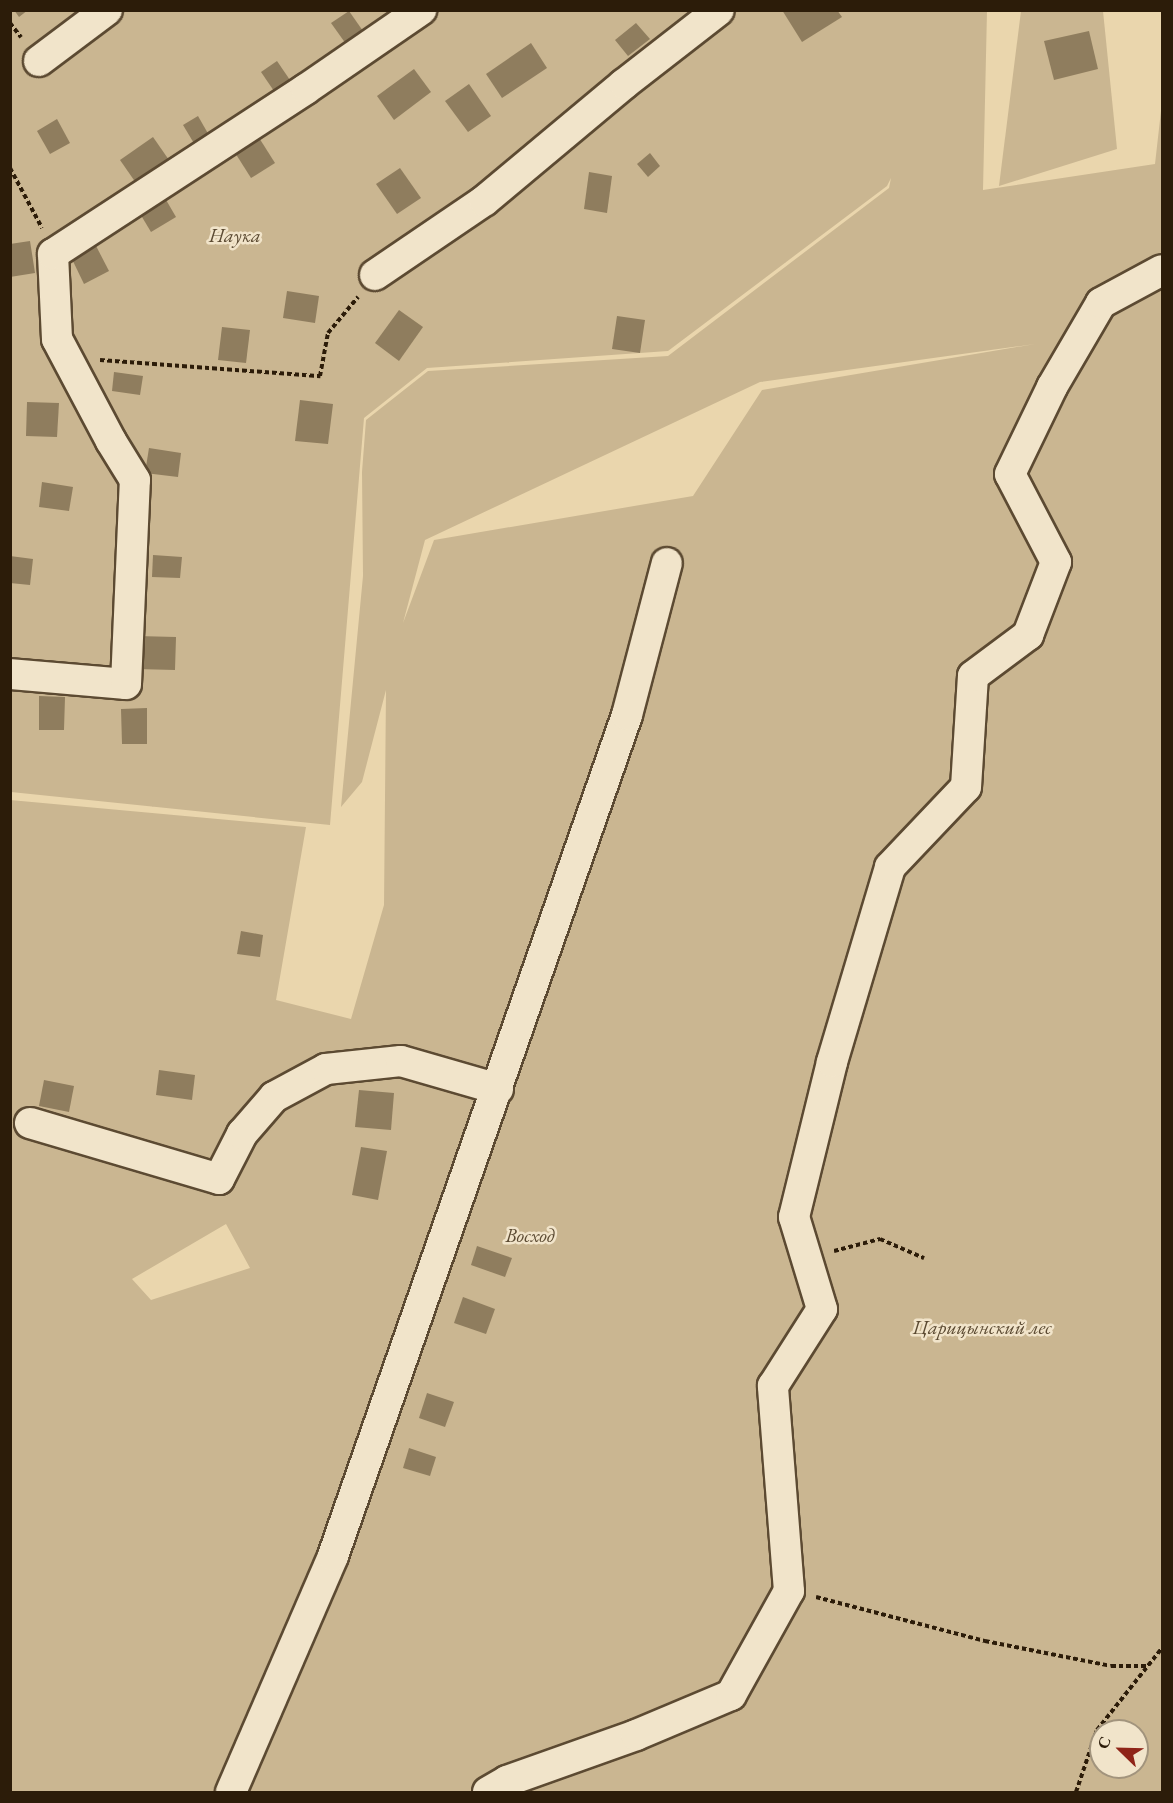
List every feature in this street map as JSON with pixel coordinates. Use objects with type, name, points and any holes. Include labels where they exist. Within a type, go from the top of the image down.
[{"type":"lane","points":[[39,61],[107,10]]},
{"type":"lane","points":[[10,674],[126,684],[135,480],[111,441],[57,339],[53,254],[306,90],[421,10]]},
{"type":"lane","points":[[375,275],[484,201],[624,84],[719,10]]},
{"type":"lane","points":[[488,1792],[507,1781],[636,1735],[731,1695],[789,1591],[773,1386],[822,1309],[794,1217],[832,1062],[890,867],[966,787],[973,676],[1028,635],[1056,562],[1010,474],[1052,387],[1101,303],[1162,270]]},
{"type":"lane","points":[[231,1792],[333,1556],[627,716],[667,563]]},
{"type":"lane","points":[[30,1123],[219,1179],[242,1134],[274,1097],[326,1070],[401,1061],[498,1089]]},
{"type":"path","points":[[10,168],[30,203],[53,254]]},
{"type":"path","points":[[67,358],[320,376],[328,333],[375,275]]},
{"type":"path","points":[[807,1258],[880,1239],[924,1258]]},
{"type":"path","points":[[789,1591],[996,1643],[1111,1666],[1149,1666]]},
{"type":"path","points":[[1076,1792],[1097,1730],[1162,1648]]},
{"type":"green space","points":[[11,11],[987,11],[983,190],[1155,164],[1162,102],[1162,1792],[11,1792],[10,800],[306,827],[276,1000],[351,1019],[384,905],[386,690],[362,782],[341,807],[363,576],[362,472],[366,420],[428,371],[668,356],[889,188],[891,178],[887,186],[668,351],[427,368],[364,418],[330,825],[11,792]],"holes":[[[1035,344],[762,390],[693,496],[434,540],[403,623],[425,540],[760,382]],[[226,1224],[250,1268],[151,1300],[132,1279]]]},
{"type":"green space","points":[[1021,11],[1103,11],[1117,149],[999,186]]},
{"type":"building","points":[[14,10],[28,10],[19,17]]},
{"type":"building","points":[[782,10],[837,10],[842,17],[802,42]]},
{"type":"building","points":[[349,11],[363,31],[346,44],[331,23]]},
{"type":"building","points":[[636,23],[650,39],[628,56],[615,40]]},
{"type":"building","points":[[1089,31],[1098,69],[1054,80],[1044,41]]},
{"type":"building","points":[[531,43],[547,68],[502,98],[486,74]]},
{"type":"building","points":[[277,61],[292,83],[276,94],[261,72]]},
{"type":"building","points":[[414,69],[431,92],[394,120],[377,96]]},
{"type":"building","points":[[469,84],[491,116],[468,132],[445,101]]},
{"type":"building","points":[[198,116],[210,137],[195,145],[183,125]]},
{"type":"building","points":[[57,119],[70,143],[50,154],[37,131]]},
{"type":"building","points":[[256,133],[275,163],[251,178],[232,148]]},
{"type":"building","points":[[153,137],[169,160],[136,183],[120,160]]},
{"type":"building","points":[[650,153],[660,166],[648,177],[637,164]]},
{"type":"building","points":[[400,168],[421,198],[397,214],[376,184]]},
{"type":"building","points":[[589,172],[612,176],[607,213],[584,209]]},
{"type":"building","points":[[162,193],[176,217],[151,232],[136,207]]},
{"type":"building","points":[[30,241],[35,273],[10,277],[10,244]]},
{"type":"building","points":[[94,242],[109,271],[84,284],[70,255]]},
{"type":"building","points":[[287,291],[319,296],[315,323],[283,318]]},
{"type":"building","points":[[399,310],[423,327],[399,361],[375,343]]},
{"type":"building","points":[[617,316],[645,320],[640,353],[612,349]]},
{"type":"building","points":[[222,327],[250,330],[246,363],[218,360]]},
{"type":"building","points":[[114,372],[143,376],[140,395],[112,391]]},
{"type":"building","points":[[300,400],[333,404],[328,444],[295,441]]},
{"type":"building","points":[[27,402],[59,403],[57,437],[26,436]]},
{"type":"building","points":[[149,448],[181,453],[178,477],[145,473]]},
{"type":"building","points":[[42,482],[73,487],[69,511],[39,507]]},
{"type":"building","points":[[153,555],[182,557],[180,578],[152,577]]},
{"type":"building","points":[[10,556],[33,559],[30,585],[10,583]]},
{"type":"building","points":[[137,636],[176,637],[175,670],[136,669]]},
{"type":"building","points":[[39,696],[65,697],[64,730],[39,730]]},
{"type":"building","points":[[147,708],[147,744],[122,744],[121,709]]},
{"type":"building","points":[[241,931],[263,935],[260,957],[237,954]]},
{"type":"building","points":[[159,1070],[195,1075],[192,1100],[156,1095]]},
{"type":"building","points":[[44,1080],[74,1086],[69,1112],[39,1106]]},
{"type":"building","points":[[359,1090],[394,1093],[391,1130],[355,1127]]},
{"type":"building","points":[[361,1147],[387,1151],[378,1200],[352,1195]]},
{"type":"building","points":[[477,1246],[512,1258],[505,1277],[471,1265]]},
{"type":"building","points":[[463,1297],[495,1309],[486,1334],[454,1323]]},
{"type":"building","points":[[427,1393],[454,1402],[445,1427],[419,1418]]},
{"type":"building","points":[[409,1448],[436,1457],[430,1476],[403,1468]]},
{"type":"park label","name":"Наука","points":[[235,235]]},
{"type":"park label","name":"Восход","points":[[530,1235]]},
{"type":"park label","name":"Царицынский лес","points":[[982,1327]]}]
